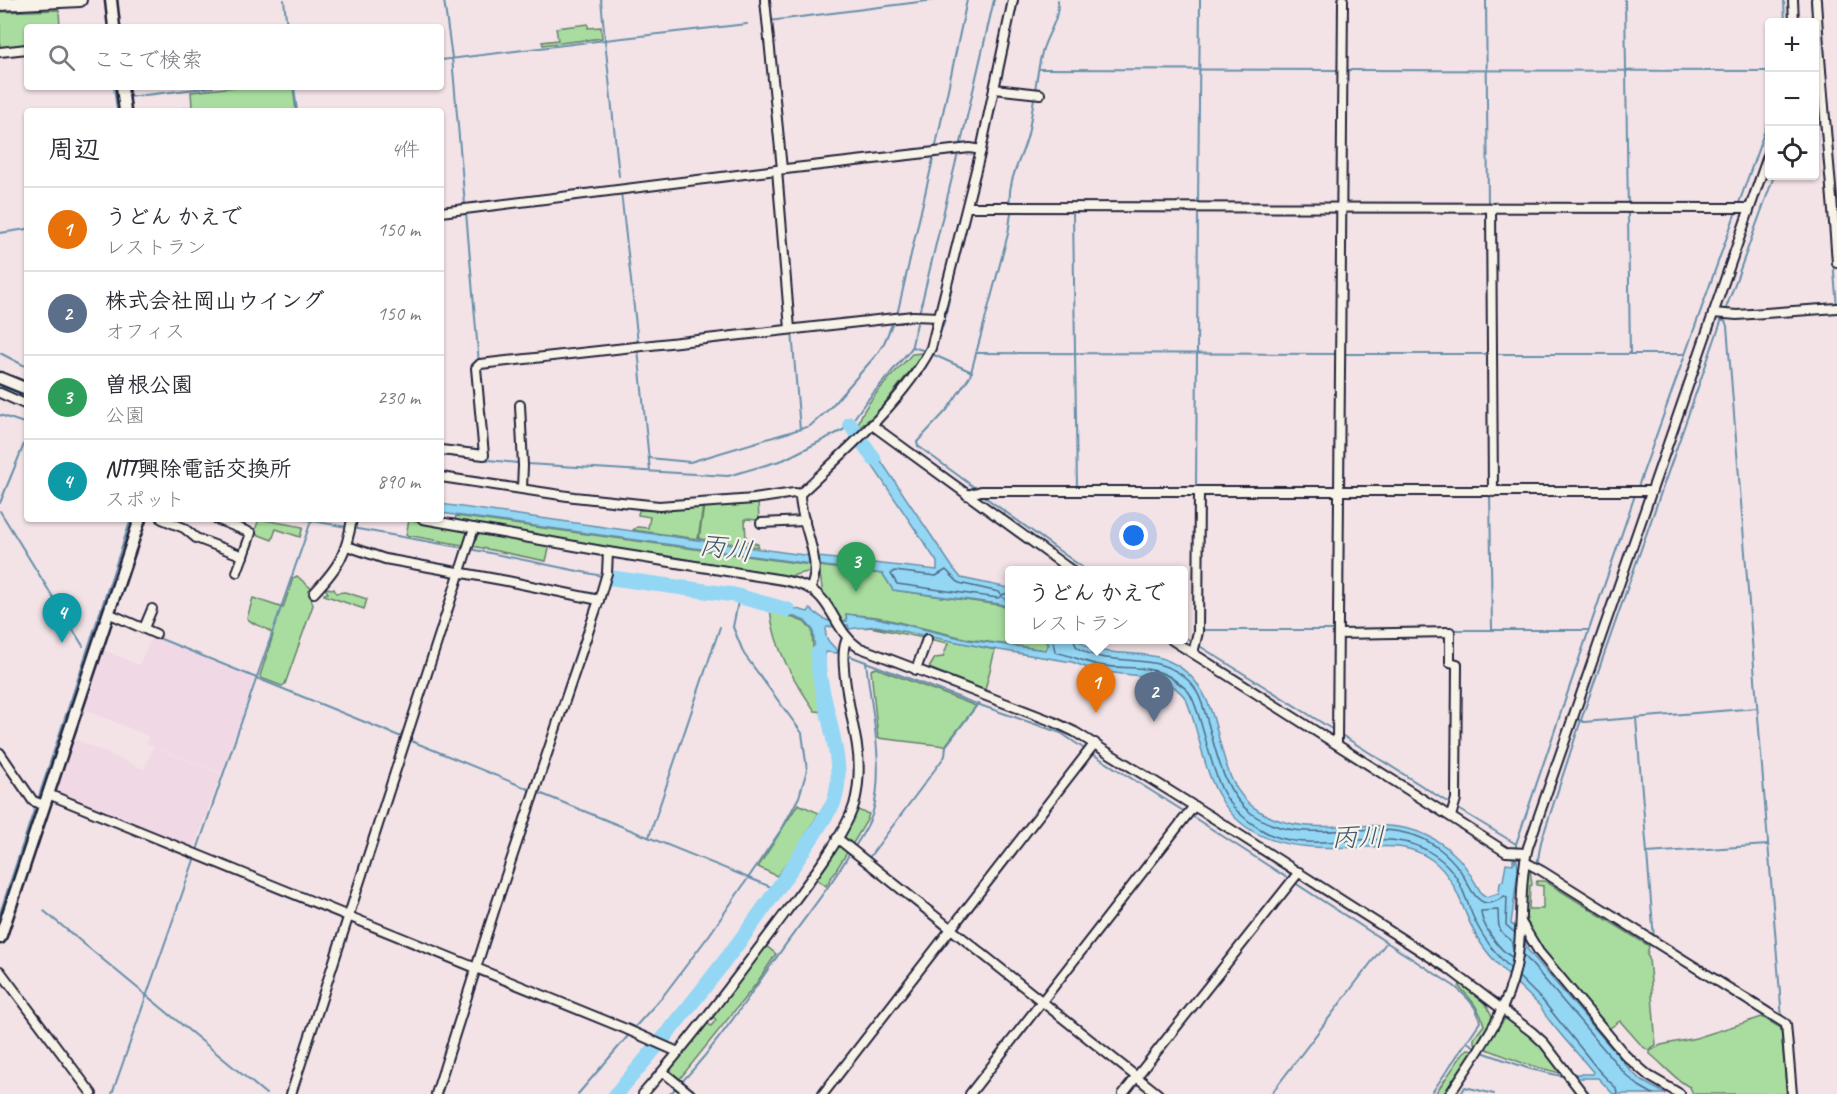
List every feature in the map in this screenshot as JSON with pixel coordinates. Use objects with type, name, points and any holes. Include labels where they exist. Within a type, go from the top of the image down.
[{"type":"main road","points":[[0,4],[80,0]]},
{"type":"street","points":[[111,0],[114,24]]},
{"type":"street","points":[[765,0],[790,329]]},
{"type":"street","points":[[800,494],[872,425],[929,352],[940,317],[981,150],[1013,0]]},
{"type":"street","points":[[1337,736],[1343,0]]},
{"type":"street","points":[[1793,0],[1794,18]]},
{"type":"street","points":[[1816,0],[1837,263]]},
{"type":"street","points":[[0,52],[24,49]]},
{"type":"street","points":[[994,89],[1037,93]]},
{"type":"street","points":[[122,90],[125,108]]},
{"type":"street","points":[[444,212],[930,152],[970,148],[981,150]]},
{"type":"street","points":[[1519,853],[1651,491],[1720,315],[1741,208],[1765,160]]},
{"type":"street","points":[[967,207],[1741,208]]},
{"type":"street","points":[[1490,209],[1491,492]]},
{"type":"street","points":[[1720,315],[1836,308]]},
{"type":"street","points":[[444,450],[484,455],[476,368],[479,365],[790,329],[919,316],[940,317]]},
{"type":"street","points":[[0,378],[24,387]]},
{"type":"street","points":[[0,393],[24,404]]},
{"type":"street","points":[[520,405],[522,488]]},
{"type":"street","points":[[872,425],[1065,566]]},
{"type":"street","points":[[444,477],[574,497],[659,506],[800,494]]},
{"type":"street","points":[[967,495],[979,491],[1199,493],[1651,491]]},
{"type":"street","points":[[1195,647],[1198,630],[1199,493]]},
{"type":"street","points":[[800,494],[815,568],[814,582],[810,589]]},
{"type":"street","points":[[761,523],[805,521]]},
{"type":"street","points":[[0,938],[40,804],[48,794],[139,522]]},
{"type":"street","points":[[177,522],[196,538],[243,556]]},
{"type":"street","points":[[224,522],[251,533],[237,572]]},
{"type":"street","points":[[440,522],[783,580],[810,589],[819,595],[848,639],[864,650],[1062,725],[1091,749],[1295,878],[1449,969],[1504,1006],[1544,1042],[1583,1094]]},
{"type":"street","points":[[314,593],[336,568],[346,546],[351,525]]},
{"type":"street","points":[[291,1094],[474,528]]},
{"type":"street","points":[[346,546],[385,559],[597,600]]},
{"type":"street","points":[[436,1094],[606,576],[608,552]]},
{"type":"street","points":[[144,628],[152,609]]},
{"type":"street","points":[[108,613],[156,634]]},
{"type":"street","points":[[1339,631],[1450,632],[1450,662],[1457,664],[1453,809]]},
{"type":"street","points":[[643,1094],[713,1011],[768,937],[837,838],[854,805],[858,748],[844,657],[844,648],[848,639]]},
{"type":"street","points":[[916,670],[927,639]]},
{"type":"street","points":[[1186,644],[1195,647],[1453,809],[1471,830],[1519,853],[1525,862],[1782,1022],[1792,1094]]},
{"type":"street","points":[[823,1094],[1091,749]]},
{"type":"street","points":[[0,753],[40,804]]},
{"type":"street","points":[[48,794],[678,1052]]},
{"type":"street","points":[[970,1094],[1190,811]]},
{"type":"street","points":[[837,838],[1158,1094]]},
{"type":"street","points":[[1450,1094],[1495,1026],[1504,1006],[1516,967],[1525,862]]},
{"type":"street","points":[[1123,1094],[1134,1077],[1295,878]]},
{"type":"street","points":[[1520,924],[1539,952],[1626,1056],[1649,1076],[1680,1094]]},
{"type":"street","points":[[0,971],[92,1094]]},
{"type":"street","points":[[663,1072],[690,1094]]},
{"type":"shaded area","points":[[152,637],[254,679],[222,773],[147,744],[148,736],[81,708],[101,649],[139,665]]},
{"type":"shaded area","points":[[72,738],[144,769],[153,747],[221,774],[193,850],[53,792]]},
{"type":"green space","points":[[59,10],[60,24],[24,24],[24,47],[0,50],[0,12]]},
{"type":"green space","points":[[588,24],[588,28],[601,27],[602,38],[543,45],[542,42],[558,40],[556,28]]},
{"type":"green space","points":[[293,90],[296,108],[186,108],[192,107],[191,92]]},
{"type":"green space","points":[[924,353],[874,417],[858,429],[859,420],[879,390],[912,354]]},
{"type":"green space","points":[[758,501],[759,520],[745,519],[746,541],[758,544],[758,547],[699,539],[704,506]]},
{"type":"green space","points":[[703,506],[698,539],[633,530],[637,527],[648,528],[650,517],[638,515],[639,510],[663,511]]},
{"type":"green space","points":[[456,516],[811,565],[812,571],[790,576],[556,539],[455,520]]},
{"type":"green space","points":[[258,522],[276,522],[303,527],[300,537],[276,529],[272,540],[254,533]]},
{"type":"green space","points":[[409,522],[469,531],[468,546],[406,535]]},
{"type":"green space","points":[[478,533],[550,545],[546,561],[472,546],[474,536]]},
{"type":"green space","points":[[819,566],[883,574],[893,590],[1000,605],[1005,607],[1005,644],[1048,644],[1045,650],[968,639],[877,617],[846,614],[847,621],[841,621],[823,595]]},
{"type":"green space","points":[[297,576],[313,590],[311,598],[313,605],[285,684],[282,686],[260,676],[273,635],[247,618],[253,598],[283,608],[293,578]]},
{"type":"green space","points":[[325,588],[334,589],[336,593],[345,592],[367,599],[364,609],[324,595],[328,593]]},
{"type":"green space","points":[[770,609],[804,622],[812,630],[814,667],[823,712],[815,711],[786,663],[772,624]]},
{"type":"green space","points":[[870,626],[922,634],[995,650],[985,690],[929,668],[935,658],[943,657],[948,643],[870,627],[863,628]]},
{"type":"green space","points":[[876,668],[976,706],[945,746],[878,738],[871,670]]},
{"type":"green space","points":[[798,804],[819,813],[794,854],[777,876],[758,867]]},
{"type":"green space","points":[[857,810],[869,814],[852,845],[842,838]]},
{"type":"green space","points":[[839,845],[848,851],[826,886],[817,879]]},
{"type":"green space","points":[[1528,868],[1532,885],[1530,886],[1529,909],[1543,909],[1543,886],[1536,885],[1537,881],[1545,881],[1649,946],[1647,955],[1656,1045],[1648,1050],[1642,1046],[1620,1021],[1610,1028],[1605,1027],[1546,957],[1529,927],[1526,914]]},
{"type":"green space","points":[[765,945],[776,954],[756,984],[678,1081],[670,1073],[671,1069],[707,1023],[711,1026],[716,1020],[712,1016]]},
{"type":"green space","points":[[1461,982],[1480,998],[1493,1019],[1479,1044],[1474,1043],[1474,1038],[1484,1025],[1475,1004],[1459,987]]},
{"type":"green space","points":[[1506,1017],[1542,1045],[1564,1074],[1525,1064],[1484,1048]]},
{"type":"green space","points":[[1762,1017],[1781,1028],[1787,1094],[1693,1094],[1690,1087],[1650,1054],[1650,1051],[1661,1045],[1696,1038]]},
{"type":"green space","points":[[1468,1049],[1474,1050],[1444,1094],[1435,1094],[1464,1052]]},
{"type":"water","points":[[865,441],[871,446],[961,578],[1005,587],[1005,606],[893,590],[883,574],[444,513],[444,504],[818,557],[937,570],[937,562],[860,444]]},
{"type":"water","points":[[770,602],[808,612],[810,609],[834,622],[847,621],[846,614],[877,618],[968,640],[1045,650],[1049,644],[1084,644],[1096,650],[1164,659],[1186,672],[1201,690],[1211,710],[1231,777],[1242,796],[1259,811],[1283,821],[1308,826],[1382,826],[1407,829],[1430,837],[1458,857],[1482,894],[1487,897],[1499,893],[1506,863],[1513,864],[1513,859],[1517,860],[1518,870],[1511,924],[1523,931],[1527,949],[1631,1071],[1642,1081],[1666,1094],[1613,1094],[1598,1078],[1578,1078],[1575,1074],[1593,1074],[1593,1072],[1539,1005],[1486,951],[1474,932],[1455,888],[1441,868],[1432,860],[1409,849],[1385,846],[1324,847],[1283,843],[1264,837],[1246,827],[1231,813],[1218,794],[1204,759],[1186,699],[1163,680],[1096,671],[1072,662],[876,626],[849,629],[848,625],[827,627],[826,637],[838,651],[837,653],[826,652],[821,672],[817,673],[813,630],[805,621],[769,607]]},
{"type":"waterway","points":[[284,0],[287,24]]},
{"type":"waterway","points":[[444,0],[452,58],[465,205]]},
{"type":"waterway","points":[[444,60],[605,40],[601,0]]},
{"type":"waterway","points":[[769,21],[935,0]]},
{"type":"waterway","points":[[935,150],[967,0]]},
{"type":"waterway","points":[[960,147],[994,0]]},
{"type":"waterway","points":[[1010,205],[1013,178],[1028,134],[1042,52],[1055,21],[1058,0]]},
{"type":"waterway","points":[[1198,205],[1200,0]]},
{"type":"waterway","points":[[1486,0],[1488,204]]},
{"type":"waterway","points":[[1625,0],[1630,354]]},
{"type":"waterway","points":[[1784,0],[1785,18]]},
{"type":"waterway","points":[[1811,0],[1813,18]]},
{"type":"waterway","points":[[619,176],[605,40],[747,24]]},
{"type":"waterway","points":[[1040,69],[1340,70]]},
{"type":"waterway","points":[[1345,70],[1765,71]]},
{"type":"waterway","points":[[1816,72],[1837,307]]},
{"type":"waterway","points":[[114,90],[117,108]]},
{"type":"waterway","points":[[128,97],[188,90]]},
{"type":"waterway","points":[[294,90],[297,108]]},
{"type":"waterway","points":[[1515,862],[1516,844],[1635,495],[1766,126]]},
{"type":"waterway","points":[[1337,206],[1338,139]]},
{"type":"waterway","points":[[919,314],[958,153]]},
{"type":"waterway","points":[[897,315],[934,155]]},
{"type":"waterway","points":[[1725,311],[1773,180]]},
{"type":"waterway","points":[[621,192],[638,343]]},
{"type":"waterway","points":[[972,211],[1256,211]]},
{"type":"waterway","points":[[1196,488],[1198,211]]},
{"type":"waterway","points":[[1313,211],[1445,211]]},
{"type":"waterway","points":[[466,212],[479,364]]},
{"type":"waterway","points":[[1073,212],[1077,489]]},
{"type":"waterway","points":[[978,490],[918,446],[917,442],[947,410],[970,376],[1008,234],[1011,213]]},
{"type":"waterway","points":[[0,233],[24,229]]},
{"type":"waterway","points":[[933,355],[952,287]]},
{"type":"waterway","points":[[1537,865],[1541,842],[1581,720],[1723,316]]},
{"type":"waterway","points":[[444,455],[527,464],[728,476],[783,460],[843,430],[911,349],[918,319]]},
{"type":"waterway","points":[[1721,321],[1725,321],[1727,326],[1782,1019]]},
{"type":"waterway","points":[[649,458],[690,462],[810,426],[829,409],[877,354],[893,322]]},
{"type":"waterway","points":[[885,323],[901,323]]},
{"type":"waterway","points":[[792,331],[800,430]]},
{"type":"waterway","points":[[912,347],[926,351]]},
{"type":"waterway","points":[[638,349],[650,471]]},
{"type":"waterway","points":[[0,353],[24,365]]},
{"type":"waterway","points":[[977,353],[1337,354]]},
{"type":"waterway","points":[[1343,354],[1490,354]]},
{"type":"waterway","points":[[1496,354],[1685,354]]},
{"type":"waterway","points":[[934,355],[972,372]]},
{"type":"waterway","name":"丙川","points":[[0,387],[24,396]]},
{"type":"waterway","points":[[483,402],[487,447]]},
{"type":"waterway","points":[[0,415],[24,423]]},
{"type":"waterway","points":[[850,424],[874,459]]},
{"type":"waterway","points":[[0,503],[24,444]]},
{"type":"waterway","points":[[1490,492],[1492,629]]},
{"type":"waterway","points":[[1049,495],[1151,494]]},
{"type":"waterway","points":[[981,495],[1004,495]]},
{"type":"waterway","points":[[982,495],[1080,566]]},
{"type":"waterway","points":[[1283,495],[1336,496]]},
{"type":"waterway","points":[[1342,495],[1489,495]]},
{"type":"waterway","points":[[1495,495],[1635,495]]},
{"type":"waterway","points":[[0,511],[83,646]]},
{"type":"waterway","points":[[38,799],[130,522]]},
{"type":"waterway","points":[[197,850],[311,522]]},
{"type":"waterway","points":[[319,522],[464,548]]},
{"type":"waterway","points":[[470,549],[612,578]]},
{"type":"waterway","points":[[612,578],[734,595],[788,610]]},
{"type":"waterway","points":[[1194,630],[1195,585]]},
{"type":"waterway","points":[[635,1027],[663,996],[710,934],[783,827],[799,797],[807,770],[802,733],[744,654],[733,627],[739,597]]},
{"type":"waterway","points":[[649,837],[720,627]]},
{"type":"waterway","points":[[1194,630],[1337,630]]},
{"type":"waterway","points":[[1451,630],[1589,630]]},
{"type":"waterway","points":[[156,637],[404,738]]},
{"type":"waterway","points":[[1188,639],[1193,642]]},
{"type":"waterway","points":[[1198,645],[1335,731]]},
{"type":"waterway","points":[[616,1094],[731,954],[784,880],[833,804],[837,790],[837,758],[819,674],[818,653]]},
{"type":"waterway","points":[[850,656],[1061,733],[1086,750]]},
{"type":"waterway","points":[[854,848],[872,815],[878,778],[876,739],[866,662]]},
{"type":"waterway","points":[[1451,801],[1453,702]]},
{"type":"waterway","points":[[868,859],[945,756],[946,746],[978,704]]},
{"type":"waterway","points":[[1577,719],[1584,722],[1757,708]]},
{"type":"waterway","points":[[1636,718],[1654,939]]},
{"type":"waterway","points":[[1340,734],[1452,805]]},
{"type":"waterway","points":[[409,740],[531,790]]},
{"type":"waterway","points":[[1091,753],[1185,812]]},
{"type":"waterway","points":[[537,792],[776,889]]},
{"type":"waterway","points":[[0,913],[36,804]]},
{"type":"waterway","points":[[1457,808],[1516,844]]},
{"type":"waterway","points":[[1190,815],[1454,986],[1471,1002],[1480,1022],[1431,1094]]},
{"type":"waterway","points":[[1647,853],[1768,845]]},
{"type":"waterway","points":[[670,1094],[725,1030],[850,853]]},
{"type":"waterway","points":[[850,854],[945,931]]},
{"type":"waterway","points":[[112,1094],[194,860]]},
{"type":"waterway","points":[[1536,870],[1536,873],[1783,1028]]},
{"type":"waterway","points":[[1207,983],[1274,898]]},
{"type":"waterway","points":[[44,911],[266,1094]]},
{"type":"waterway","points":[[1271,1094],[1386,943]]},
{"type":"waterway","points":[[431,1094],[453,1029]]},
{"type":"waterway","points":[[1783,1033],[1788,1094]]},
{"type":"waterway","points":[[578,1094],[628,1036]]},
{"type":"waterway","points":[[1467,1042],[1475,1047]]},
{"type":"waterway","points":[[1482,1052],[1530,1069],[1566,1077]]},
{"type":"waterway","points":[[78,1081],[87,1094]]},
{"type":"waterway","points":[[1461,1094],[1465,1087],[1494,1094]]},
{"type":"waterway","points":[[676,1088],[683,1094]]},
{"type":"place","name":"曽根公園","points":[[856,592]]},
{"type":"place","name":"NTT興除電話交換所","points":[[62,643]]},
{"type":"place","name":"うどん かえで","points":[[1096,713]]},
{"type":"place","name":"株式会社岡山ウイング","points":[[1154,722]]}]
